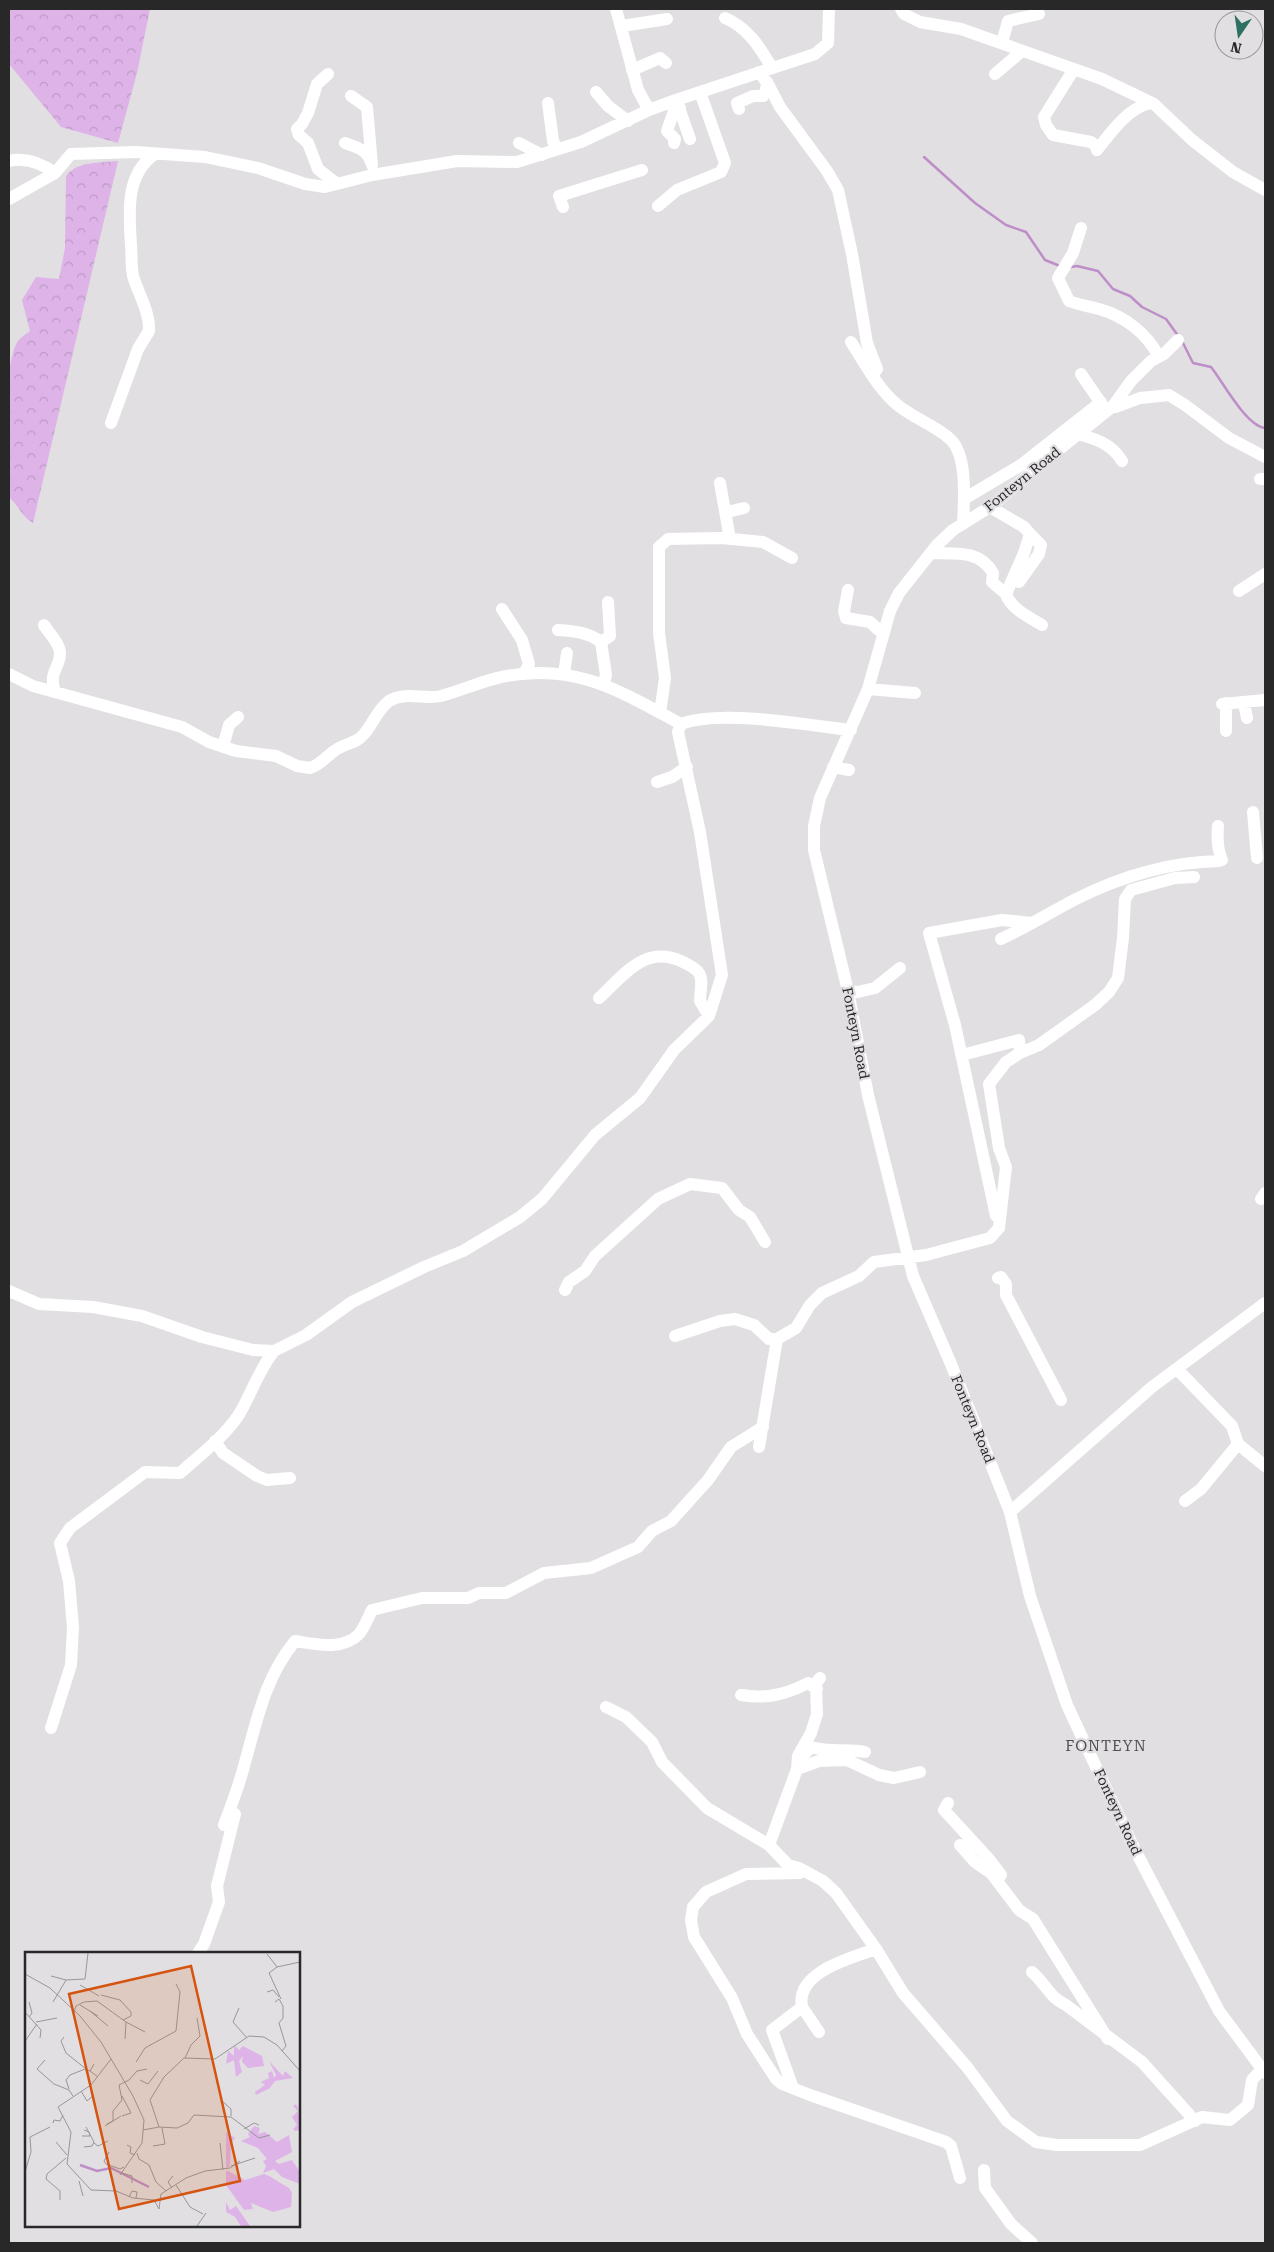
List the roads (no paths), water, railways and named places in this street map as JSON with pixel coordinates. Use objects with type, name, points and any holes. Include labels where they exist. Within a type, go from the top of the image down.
[{"type":"street","points":[[616,9],[638,90],[649,110]]},
{"type":"street","points":[[9,199],[55,173],[70,154],[136,152],[205,157],[258,168],[311,185],[325,187],[374,170],[457,160],[517,162],[581,142],[649,110],[678,104],[700,92],[763,77],[772,68],[814,54],[828,43],[828,9]]},
{"type":"street","points":[[901,9],[904,14],[920,22],[961,29],[1102,78],[1150,103],[1192,140],[1233,172],[1265,190]]},
{"type":"street","points":[[1002,43],[1005,25],[1008,21],[1039,14]]},
{"type":"street","points":[[725,18],[739,24],[754,40],[772,68]]},
{"type":"street","points":[[622,26],[667,19]]},
{"type":"street","points":[[995,74],[1022,50]]},
{"type":"street","points":[[632,70],[660,58],[666,63]]},
{"type":"street","points":[[1074,69],[1044,117],[1046,126],[1053,135],[1092,142],[1097,150],[1137,106],[1150,103]]},
{"type":"street","points":[[328,74],[317,84],[308,113],[297,129],[299,135],[308,142],[318,169],[337,184]]},
{"type":"street","points":[[739,110],[737,103],[742,100],[763,96],[766,90],[763,77]]},
{"type":"street","points":[[763,77],[780,107],[827,171],[838,190],[852,254],[867,343],[877,369],[873,375]]},
{"type":"street","points":[[596,92],[608,106],[628,121]]},
{"type":"street","points":[[658,206],[677,190],[721,172],[725,163],[700,92]]},
{"type":"street","points":[[351,96],[367,107],[374,170]]},
{"type":"street","points":[[548,103],[553,141],[557,149]]},
{"type":"street","points":[[678,104],[690,139]]},
{"type":"street","points":[[674,144],[675,138],[668,131],[678,104]]},
{"type":"street","points":[[345,142],[360,148],[369,156],[374,170]]},
{"type":"street","points":[[519,143],[542,155]]},
{"type":"street","points":[[111,423],[135,357],[149,331],[142,300],[133,274],[128,216],[136,174],[145,161],[155,154]]},
{"type":"street","points":[[9,161],[26,159],[55,173]]},
{"type":"street","points":[[563,207],[560,196],[642,170]]},
{"type":"street","points":[[1081,228],[1073,253],[1058,278],[1069,301],[1101,310],[1123,320],[1144,334],[1159,357]]},
{"type":"street","name":"Fonteyn Road","points":[[1178,340],[1159,357],[1151,361],[1130,381],[1113,406],[1108,407],[990,507],[953,530],[931,553],[899,593],[890,612],[868,689],[820,798],[814,826],[814,850],[848,991],[868,1094],[907,1256],[913,1276],[951,1364],[1010,1512],[1030,1596],[1067,1705],[1133,1846],[1219,2011],[1263,2072]]},
{"type":"street","points":[[851,342],[893,402],[951,440],[959,451],[964,478],[963,524]]},
{"type":"street","points":[[1080,374],[1108,407]]},
{"type":"street","points":[[964,499],[1021,465],[1108,407],[1140,398],[1168,395],[1185,405],[1229,438],[1265,457]]},
{"type":"street","points":[[1078,434],[1107,444],[1117,453],[1122,461]]},
{"type":"street","points":[[720,483],[727,512],[730,539]]},
{"type":"street","points":[[990,507],[1024,527],[1041,545],[1039,554],[1018,582]]},
{"type":"street","points":[[727,512],[744,508]]},
{"type":"street","points":[[1006,594],[1030,534]]},
{"type":"street","points":[[660,713],[665,678],[658,633],[659,547],[668,540],[730,539],[763,542],[792,558]]},
{"type":"street","points":[[931,553],[954,555],[966,552],[982,559],[993,573],[992,582],[1006,594],[1008,600],[1019,611],[1042,625]]},
{"type":"street","points":[[1239,591],[1265,574]]},
{"type":"street","points":[[848,590],[844,611],[846,618],[870,622],[883,634]]},
{"type":"street","points":[[600,642],[610,636],[608,602]]},
{"type":"street","points":[[502,609],[522,640],[529,664],[524,674]]},
{"type":"street","points":[[44,625],[58,645],[60,653],[51,681],[55,692]]},
{"type":"street","points":[[558,630],[578,631],[595,637],[600,642],[606,675],[604,684]]},
{"type":"street","points":[[564,674],[567,653]]},
{"type":"street","points":[[9,674],[33,686],[182,727],[209,742],[223,747],[236,751],[276,756],[297,766],[310,768],[325,760],[339,748],[360,738],[383,706],[390,700],[406,695],[439,696],[506,676],[524,674],[564,674],[604,684],[681,724],[696,719],[737,718],[851,730]]},
{"type":"street","points":[[868,689],[915,693]]},
{"type":"street","points":[[1226,731],[1224,704],[1265,700]]},
{"type":"street","points":[[1244,703],[1247,718]]},
{"type":"street","points":[[223,747],[229,725],[238,717]]},
{"type":"street","points":[[51,1728],[71,1664],[73,1628],[69,1581],[60,1543],[64,1534],[145,1472],[180,1473],[226,1432],[239,1414],[255,1380],[274,1352],[306,1335],[352,1302],[424,1267],[463,1251],[520,1217],[542,1199],[595,1135],[640,1098],[674,1050],[708,1016],[722,975],[700,832],[678,732],[681,724]]},
{"type":"street","points":[[657,782],[672,777],[687,767]]},
{"type":"street","points":[[833,767],[849,770]]},
{"type":"street","points":[[1253,812],[1257,858]]},
{"type":"street","points":[[1001,939],[1076,899],[1136,875],[1179,863],[1221,860],[1217,841],[1218,826]]},
{"type":"street","points":[[675,1336],[720,1321],[735,1319],[754,1325],[769,1340],[777,1339],[796,1328],[810,1305],[822,1293],[859,1276],[874,1262],[907,1256],[926,1255],[990,1238],[999,1228],[1006,1167],[999,1148],[989,1084],[1006,1062],[1039,1044],[1095,1005],[1109,992],[1118,978],[1123,938],[1124,899],[1131,890],[1175,878],[1194,877]]},
{"type":"street","points":[[999,1228],[962,1055],[930,933],[1002,920],[1032,923]]},
{"type":"street","points":[[599,998],[634,965],[656,956],[670,957],[694,967],[701,976],[703,982],[700,1001],[708,1016]]},
{"type":"street","points":[[848,991],[858,992],[875,988],[900,968]]},
{"type":"street","points":[[962,1055],[1019,1040],[1020,1053]]},
{"type":"street","points":[[565,1290],[568,1282],[585,1271],[595,1256],[658,1199],[690,1184],[722,1188],[739,1210],[750,1217],[765,1242]]},
{"type":"street","points":[[998,1278],[1001,1277],[1006,1284],[1006,1295],[1061,1400]]},
{"type":"street","points":[[9,1291],[39,1304],[93,1307],[142,1316],[202,1336],[253,1350],[274,1352]]},
{"type":"street","points":[[1010,1512],[1152,1387],[1265,1303]]},
{"type":"street","points":[[759,1447],[764,1427],[777,1339]]},
{"type":"street","points":[[1177,1369],[1232,1426],[1238,1444],[1265,1466]]},
{"type":"street","points":[[224,1825],[244,1768],[259,1708],[283,1656],[295,1641],[323,1645],[347,1643],[359,1633],[372,1610],[422,1598],[468,1598],[479,1593],[506,1593],[544,1573],[591,1568],[638,1548],[652,1531],[671,1521],[708,1480],[731,1447],[764,1427]]},
{"type":"street","points":[[215,1441],[223,1454],[257,1476],[266,1480],[290,1478]]},
{"type":"street","points":[[1185,1501],[1201,1489],[1238,1444]]},
{"type":"street","points":[[741,1695],[767,1697],[799,1688],[808,1683],[818,1683],[817,1714],[811,1734],[798,1756],[797,1769]]},
{"type":"street","points":[[606,1707],[626,1717],[652,1742],[662,1762],[707,1808],[769,1845],[788,1865],[799,1868],[805,1873],[824,1881],[836,1893],[876,1949],[903,1993],[967,2067],[1007,2122],[1036,2142],[1058,2145],[1140,2145],[1202,2117],[1230,2120],[1248,2105],[1252,2080],[1263,2072]]},
{"type":"street","points":[[769,1845],[802,1755],[811,1747],[839,1752],[854,1750],[865,1752]]},
{"type":"street","points":[[797,1769],[819,1761],[847,1760],[879,1775],[894,1778],[920,1772]]},
{"type":"street","points":[[199,1952],[204,1944],[219,1902],[217,1886],[243,1782],[244,1768]]},
{"type":"street","points":[[948,1803],[944,1810],[1029,1907],[1034,1919],[1108,2039]]},
{"type":"street","points":[[960,1844],[975,1862],[991,1873],[1019,1910],[1034,1919]]},
{"type":"street","points":[[805,1873],[746,1874],[706,1892],[693,1907],[691,1920],[694,1937],[732,1998],[747,2034],[764,2062],[773,2071],[776,2079],[793,2088],[946,2142],[950,2146],[960,2178]]},
{"type":"street","points":[[818,2032],[802,2007],[800,2000],[804,1988],[821,1970],[876,1949]]},
{"type":"street","points":[[1032,1972],[1040,1979],[1054,2000],[1066,2005],[1108,2039],[1142,2062],[1195,2121]]},
{"type":"street","points":[[793,2088],[772,2030],[802,2007]]},
{"type":"street","points":[[984,2170],[985,2188],[1011,2224],[1032,2243]]},
{"type":"waterway","points":[[924,157],[975,203],[1006,225],[1026,232],[1045,260],[1060,266]]},
{"type":"waterway","points":[[1071,267],[1077,266],[1098,271],[1113,289],[1130,296],[1142,307],[1166,319],[1179,337]]},
{"type":"waterway","points":[[1182,341],[1193,363],[1211,367],[1250,420],[1265,428]]},
{"type":"district","name":"FONTEYN","points":[[1106,1746]]}]
